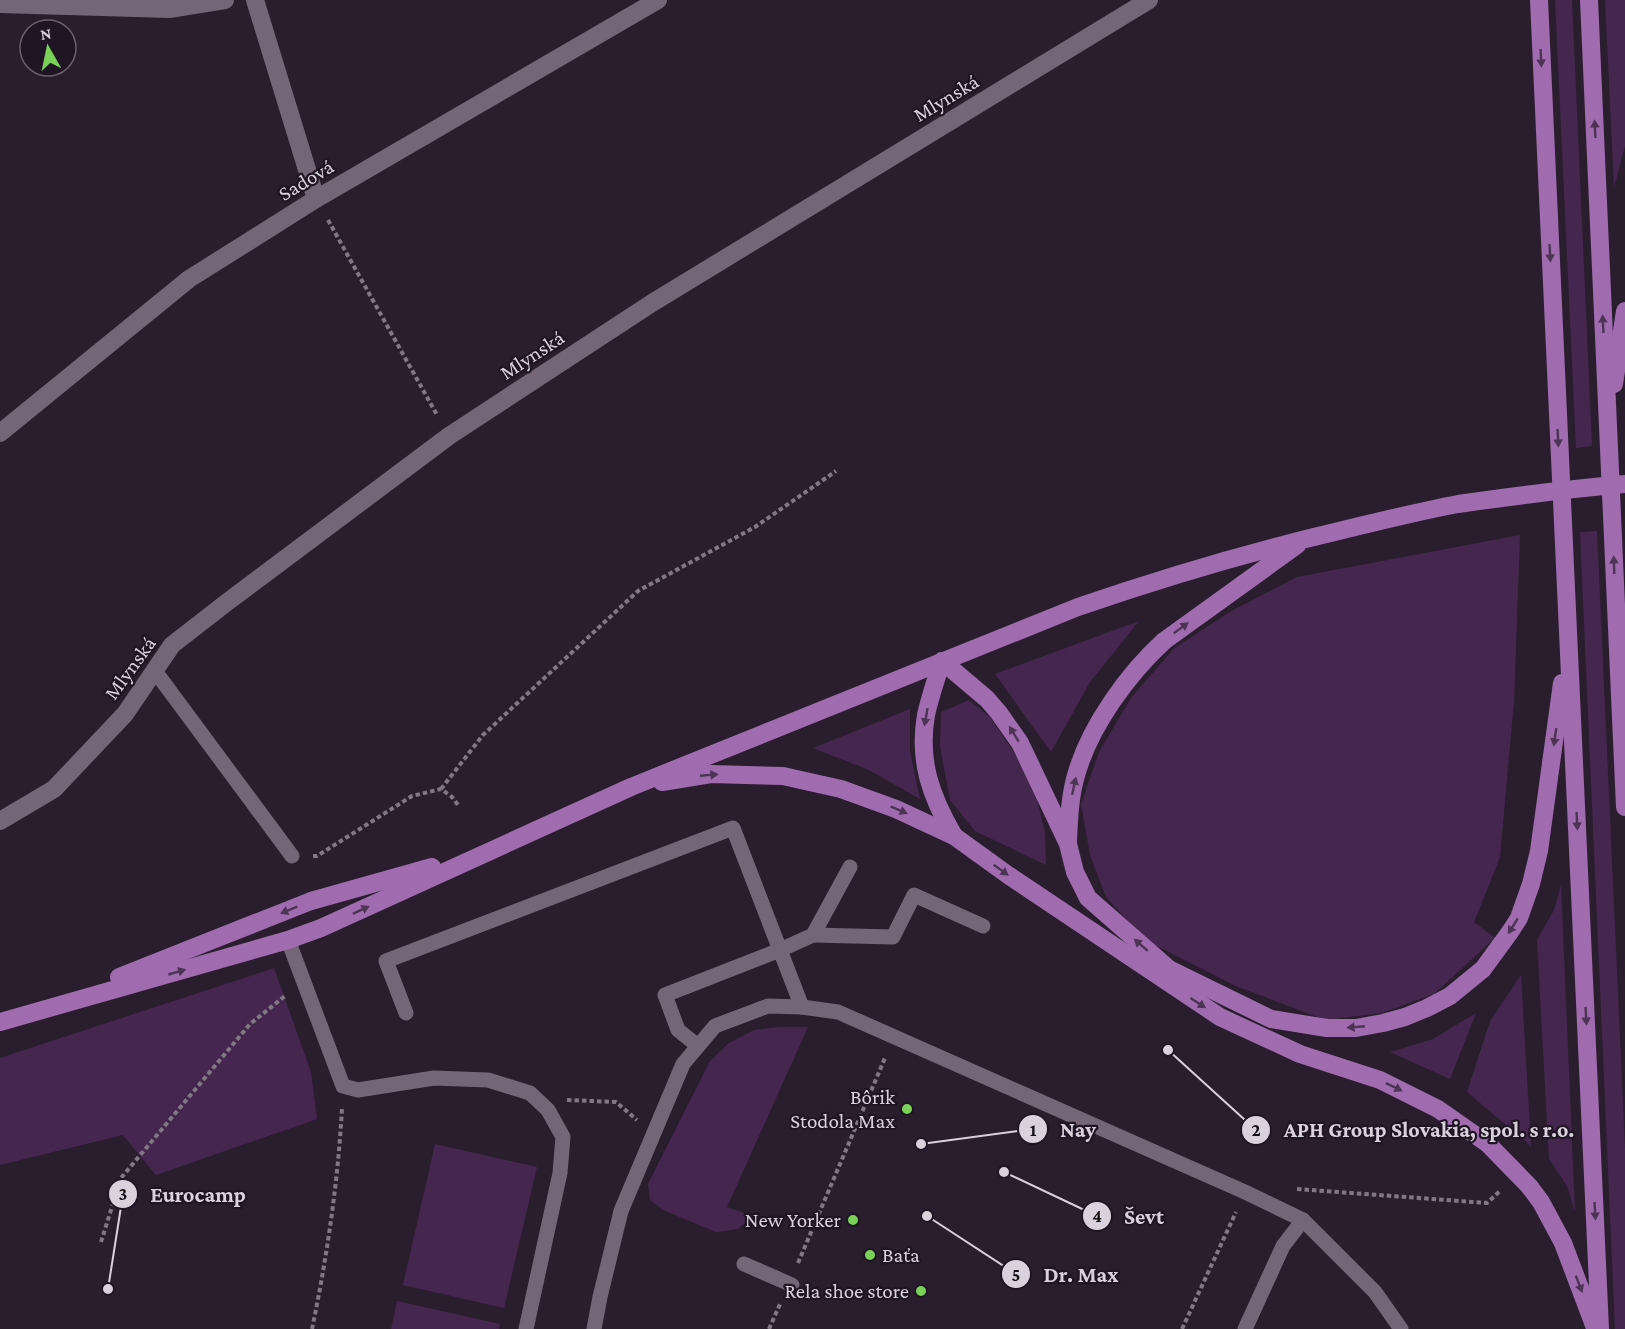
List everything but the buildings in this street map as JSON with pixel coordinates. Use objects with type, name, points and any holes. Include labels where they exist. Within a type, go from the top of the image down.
[{"type":"main road","points":[[1539,0],[1598,1329]]},
{"type":"main road","points":[[1589,0],[1625,807]]},
{"type":"main road","points":[[1608,425],[1625,311]]},
{"type":"main road","points":[[0,1022],[288,940],[321,928],[631,787],[942,661],[1132,588],[1306,539],[1458,504],[1625,484]]},
{"type":"main road","points":[[1068,844],[1070,806],[1077,771],[1095,730],[1128,679],[1144,659],[1164,641],[1306,539]]},
{"type":"main road","points":[[942,661],[987,699],[1020,743],[1068,844],[1076,872],[1088,898],[1169,969],[1271,1019],[1327,1028],[1356,1028],[1416,1013],[1450,996],[1483,969],[1519,918],[1539,851],[1568,637]]},
{"type":"main road","points":[[942,661],[926,714],[923,750],[928,780],[939,810],[954,836]]},
{"type":"main road","points":[[631,787],[711,774],[783,776],[841,789],[896,809],[954,836],[1008,875],[1220,1017],[1300,1054],[1380,1080],[1438,1109],[1488,1144],[1529,1186],[1541,1202],[1563,1243],[1598,1329]]},
{"type":"main road","points":[[20,1017],[311,901],[486,852]]},
{"type":"street","points":[[0,4],[169,9],[225,0]]},
{"type":"street","points":[[255,0],[316,199]]},
{"type":"street","name":"Sadová","points":[[0,433],[189,279],[316,199],[658,0]]},
{"type":"street","name":"Mlynská","points":[[0,821],[54,789],[125,714],[172,645],[449,436],[652,303],[1149,0]]},
{"type":"lane","points":[[155,671],[292,856]]},
{"type":"lane","points":[[406,1013],[386,961],[733,828],[802,1007]]},
{"type":"lane","points":[[813,935],[850,867]]},
{"type":"lane","points":[[698,1046],[678,1030],[665,995],[813,935],[893,937],[914,896],[983,926]]},
{"type":"lane","points":[[288,940],[343,1086],[358,1090],[434,1078],[488,1080],[530,1093],[548,1110],[563,1137],[560,1173],[526,1329]]},
{"type":"lane","points":[[594,1329],[621,1210],[683,1064],[715,1026],[768,1006],[802,1007],[838,1012],[1245,1192],[1303,1220],[1375,1292],[1401,1329]]},
{"type":"lane","points":[[1245,1329],[1283,1246],[1303,1220]]},
{"type":"lane","points":[[744,1264],[791,1284]]},
{"type":"path","points":[[316,199],[449,436]]},
{"type":"path","points":[[292,856],[317,856],[412,796],[441,789],[483,735],[638,591],[755,527],[836,471]]},
{"type":"path","points":[[441,789],[458,805]]},
{"type":"path","points":[[101,1242],[121,1178],[250,1024],[302,982]]},
{"type":"path","points":[[791,1284],[885,1058],[896,1063]]},
{"type":"path","points":[[312,1329],[324,1274],[340,1140],[343,1086]]},
{"type":"path","points":[[563,1100],[616,1102]]},
{"type":"path","points":[[1330,1192],[1487,1203],[1504,1187]]},
{"type":"path","points":[[1182,1329],[1236,1212]]},
{"type":"shaded area","points":[[1555,0],[1572,0],[1592,446],[1576,448]]},
{"type":"shaded area","points":[[1605,0],[1625,0],[1625,146],[1614,187]]},
{"type":"shaded area","points":[[1597,531],[1625,1148],[1625,1329],[1615,1329],[1580,532]]},
{"type":"shaded area","points":[[1520,535],[1514,701],[1500,857],[1474,922],[1495,938],[1434,994],[1381,1013],[1325,1020],[1236,986],[1145,940],[1106,897],[1090,855],[1081,804],[1099,752],[1131,698],[1174,648],[1233,610],[1297,577]]},
{"type":"shaded area","points":[[1139,621],[1090,682],[1051,752],[995,674]]},
{"type":"shaded area","points":[[969,700],[990,717],[1034,788],[1045,832],[1046,865],[975,831],[950,800],[940,746],[941,712]]},
{"type":"shaded area","points":[[910,709],[910,751],[920,799],[869,770],[813,748]]},
{"type":"shaded area","points":[[1561,885],[1575,1212],[1567,1186],[1549,1159],[1537,940],[1554,910]]},
{"type":"shaded area","points":[[274,968],[311,1072],[317,1119],[156,1175],[123,1135],[0,1165],[0,1058]]},
{"type":"shaded area","points":[[1521,975],[1531,1146],[1467,1092],[1490,1021]]},
{"type":"shaded area","points":[[1476,1013],[1450,1079],[1390,1052],[1433,1039]]},
{"type":"shaded area","points":[[808,1027],[727,1207],[752,1216],[738,1229],[716,1232],[663,1210],[650,1200],[648,1184],[710,1061],[729,1043],[754,1030]]},
{"type":"shaded area","points":[[435,1144],[537,1167],[504,1308],[403,1285]]},
{"type":"shaded area","points":[[397,1301],[500,1324],[499,1329],[391,1329]]},
{"type":"place","name":"APH Group Slovakia, spol. s r.o.","points":[[1168,1050]]},
{"type":"place","name":"Bôrik Stodola Max","points":[[907,1109]]},
{"type":"place","name":"Nay","points":[[921,1144]]},
{"type":"place","name":"Ševt","points":[[1004,1172]]},
{"type":"place","name":"Dr. Max","points":[[927,1216]]},
{"type":"place","name":"New Yorker","points":[[853,1220]]},
{"type":"place","name":"Baťa","points":[[870,1255]]},
{"type":"place","name":"Eurocamp","points":[[108,1289]]},
{"type":"place","name":"Rela shoe store","points":[[921,1291]]}]
